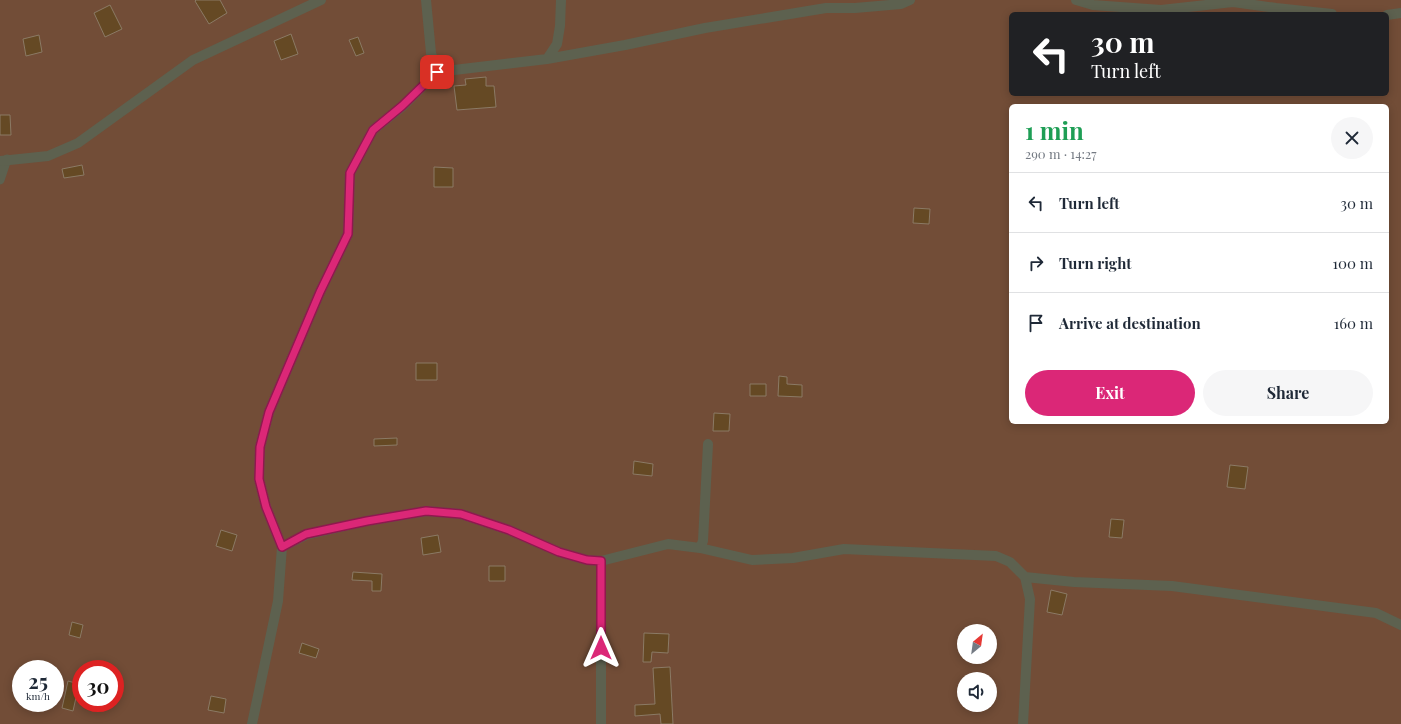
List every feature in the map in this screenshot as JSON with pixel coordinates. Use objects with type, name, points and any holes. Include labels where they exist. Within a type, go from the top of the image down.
[{"type":"street","points":[[4,160],[48,156],[78,143],[192,60],[321,0]]},
{"type":"street","points":[[426,0],[431,53],[437,72]]},
{"type":"street","points":[[547,59],[557,44],[560,26],[561,0]]},
{"type":"street","points":[[252,724],[278,601],[282,547],[266,507],[259,479],[260,447],[269,412],[320,292],[348,234],[350,173],[373,130],[402,106],[437,72],[547,59],[706,28],[826,8],[855,8],[901,4],[910,0]]},
{"type":"street","points":[[1076,0],[1093,5],[1161,10],[1233,2],[1313,12]]},
{"type":"street","points":[[1389,14],[1401,14]]},
{"type":"street","points":[[700,548],[703,541],[708,444]]},
{"type":"street","points":[[282,547],[306,534],[367,521],[426,511],[461,514],[509,530],[559,552],[587,560],[601,561],[668,544],[700,548],[752,560],[793,558],[844,549],[996,556],[1010,562],[1025,577],[1030,599],[1023,724]]},
{"type":"street","points":[[601,561],[601,724]]},
{"type":"street","points":[[1025,577],[1074,582],[1172,586],[1376,613],[1401,625]]},
{"type":"lane","points":[[0,180],[4,160]]},
{"type":"shaded area","points":[[0,0],[1401,0],[1401,724],[0,724]]},
{"type":"building","points":[[220,0],[227,13],[209,24],[195,1]]},
{"type":"building","points":[[110,5],[122,29],[105,37],[94,13]]},
{"type":"building","points":[[291,34],[298,54],[281,60],[274,41]]},
{"type":"building","points":[[39,35],[42,52],[26,56],[23,39]]},
{"type":"building","points":[[358,37],[364,53],[356,56],[349,40]]},
{"type":"building","points":[[486,77],[486,86],[494,86],[496,107],[457,110],[454,86],[466,85],[465,79]]},
{"type":"building","points":[[0,115],[10,115],[11,135],[0,135]]},
{"type":"building","points":[[82,165],[84,175],[64,178],[62,169]]},
{"type":"building","points":[[434,167],[453,168],[453,187],[434,187]]},
{"type":"building","points":[[914,208],[930,209],[929,224],[913,223]]},
{"type":"building","points":[[416,363],[437,363],[437,380],[416,380]]},
{"type":"building","points":[[779,376],[787,377],[787,384],[802,385],[802,397],[778,396]]},
{"type":"building","points":[[750,384],[766,384],[766,396],[750,396]]},
{"type":"building","points":[[714,413],[730,414],[729,431],[713,431]]},
{"type":"building","points":[[397,438],[397,445],[374,446],[374,439]]},
{"type":"building","points":[[634,461],[653,464],[652,476],[633,474]]},
{"type":"building","points":[[1230,465],[1248,467],[1245,489],[1227,487]]},
{"type":"building","points":[[1111,519],[1124,520],[1122,538],[1109,537]]},
{"type":"building","points":[[221,530],[237,535],[232,551],[216,546]]},
{"type":"building","points":[[438,535],[441,552],[423,555],[421,538]]},
{"type":"building","points":[[489,566],[505,566],[505,581],[489,581]]},
{"type":"building","points":[[353,572],[382,574],[381,591],[372,591],[372,581],[352,580]]},
{"type":"building","points":[[1051,590],[1067,594],[1062,615],[1047,612]]},
{"type":"building","points":[[72,622],[83,625],[80,638],[69,635]]},
{"type":"building","points":[[644,633],[669,634],[668,653],[652,652],[651,662],[643,662]]},
{"type":"building","points":[[302,643],[319,649],[316,658],[299,653]]},
{"type":"building","points":[[670,667],[673,724],[661,724],[660,714],[635,716],[635,705],[655,704],[653,668]]},
{"type":"building","points":[[68,681],[72,682],[72,711],[64,709],[64,699]]},
{"type":"building","points":[[211,696],[226,699],[224,713],[208,710]]},
{"type":"route","points":[[437,72],[402,106],[373,130],[350,173],[348,234],[320,292],[269,412],[260,447],[259,479],[266,507],[282,547],[306,534],[367,521],[426,511],[461,514],[509,530],[559,552],[587,560],[601,561],[601,648]]}]
